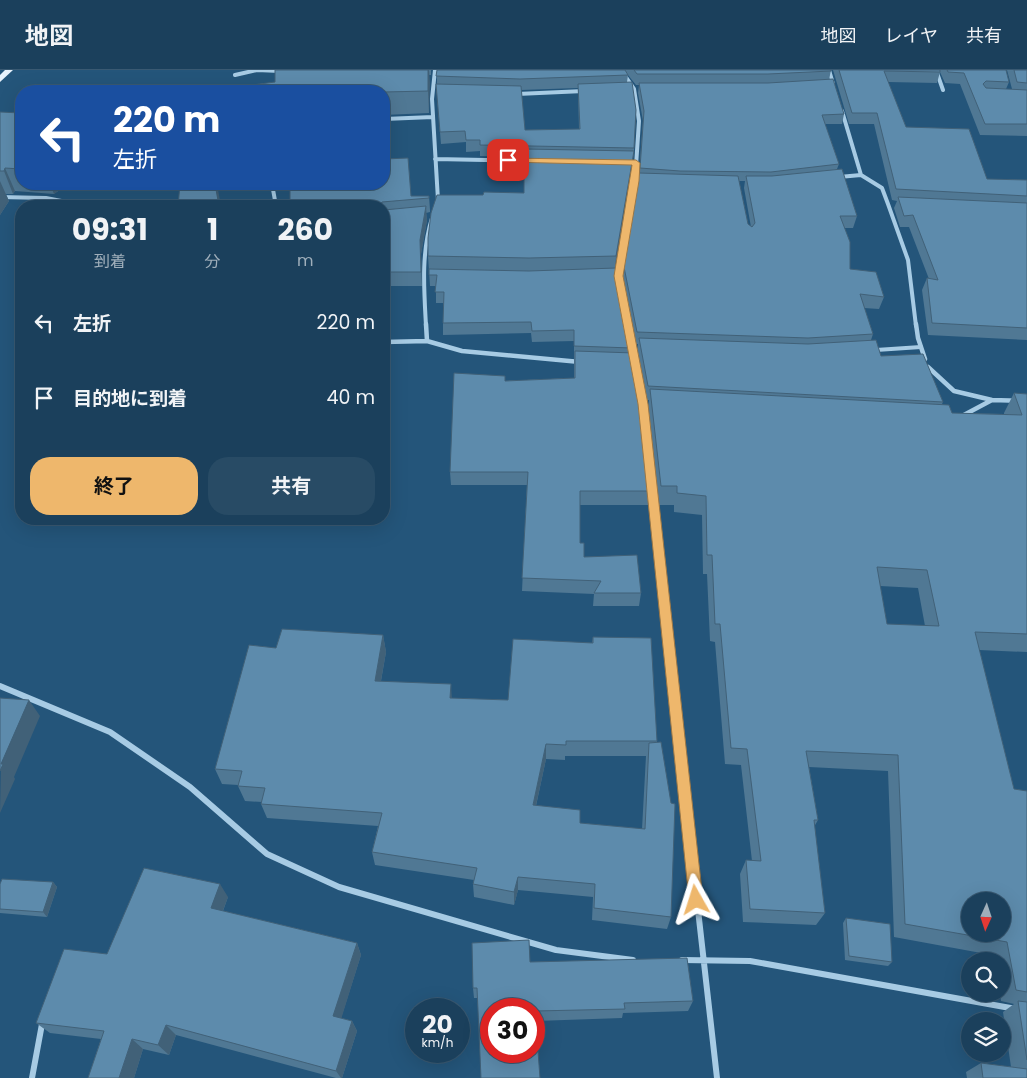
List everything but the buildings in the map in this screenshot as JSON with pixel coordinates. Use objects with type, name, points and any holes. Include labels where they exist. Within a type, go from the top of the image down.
[{"type":"main road","points":[[0,80],[9,70]]},
{"type":"street","points":[[235,75],[257,70],[289,71]]},
{"type":"street","points":[[435,70],[432,92],[438,201],[435,209]]},
{"type":"street","points":[[621,70],[634,89],[639,121],[635,181],[618,276],[635,363]]},
{"type":"street","points":[[824,86],[834,86],[829,70]]},
{"type":"street","points":[[936,70],[943,90]]},
{"type":"street","points":[[624,89],[644,89]]},
{"type":"street","points":[[510,94],[586,91]]},
{"type":"street","points":[[432,92],[442,92]]},
{"type":"street","points":[[839,103],[861,175]]},
{"type":"street","points":[[390,119],[433,117]]},
{"type":"street","points":[[435,159],[531,161]]},
{"type":"street","points":[[627,162],[636,163]]},
{"type":"street","points":[[832,178],[861,175],[882,188],[908,260],[921,347],[929,370],[954,390],[992,400],[1027,401]]},
{"type":"street","points":[[635,181],[644,182]]},
{"type":"street","points":[[0,197],[56,200]]},
{"type":"street","points":[[888,204],[898,204]]},
{"type":"street","points":[[423,217],[432,216],[428,228],[425,254],[427,341]]},
{"type":"street","points":[[609,276],[618,276]]},
{"type":"street","points":[[390,342],[427,341],[462,351],[559,361],[588,362]]},
{"type":"street","points":[[640,388],[702,960],[717,1078]]},
{"type":"street","points":[[960,417],[992,400]]},
{"type":"street","points":[[0,686],[110,732],[190,786],[267,854],[339,887],[556,950],[641,961]]},
{"type":"street","points":[[676,960],[750,961],[1027,1011]]},
{"type":"street","points":[[32,1078],[42,1024]]},
{"type":"lane","points":[[874,350],[921,347]]},
{"type":"lane","points":[[633,348],[643,348]]},
{"type":"route","points":[[508,160],[636,163],[635,181],[618,276],[643,404],[696,900]]}]
